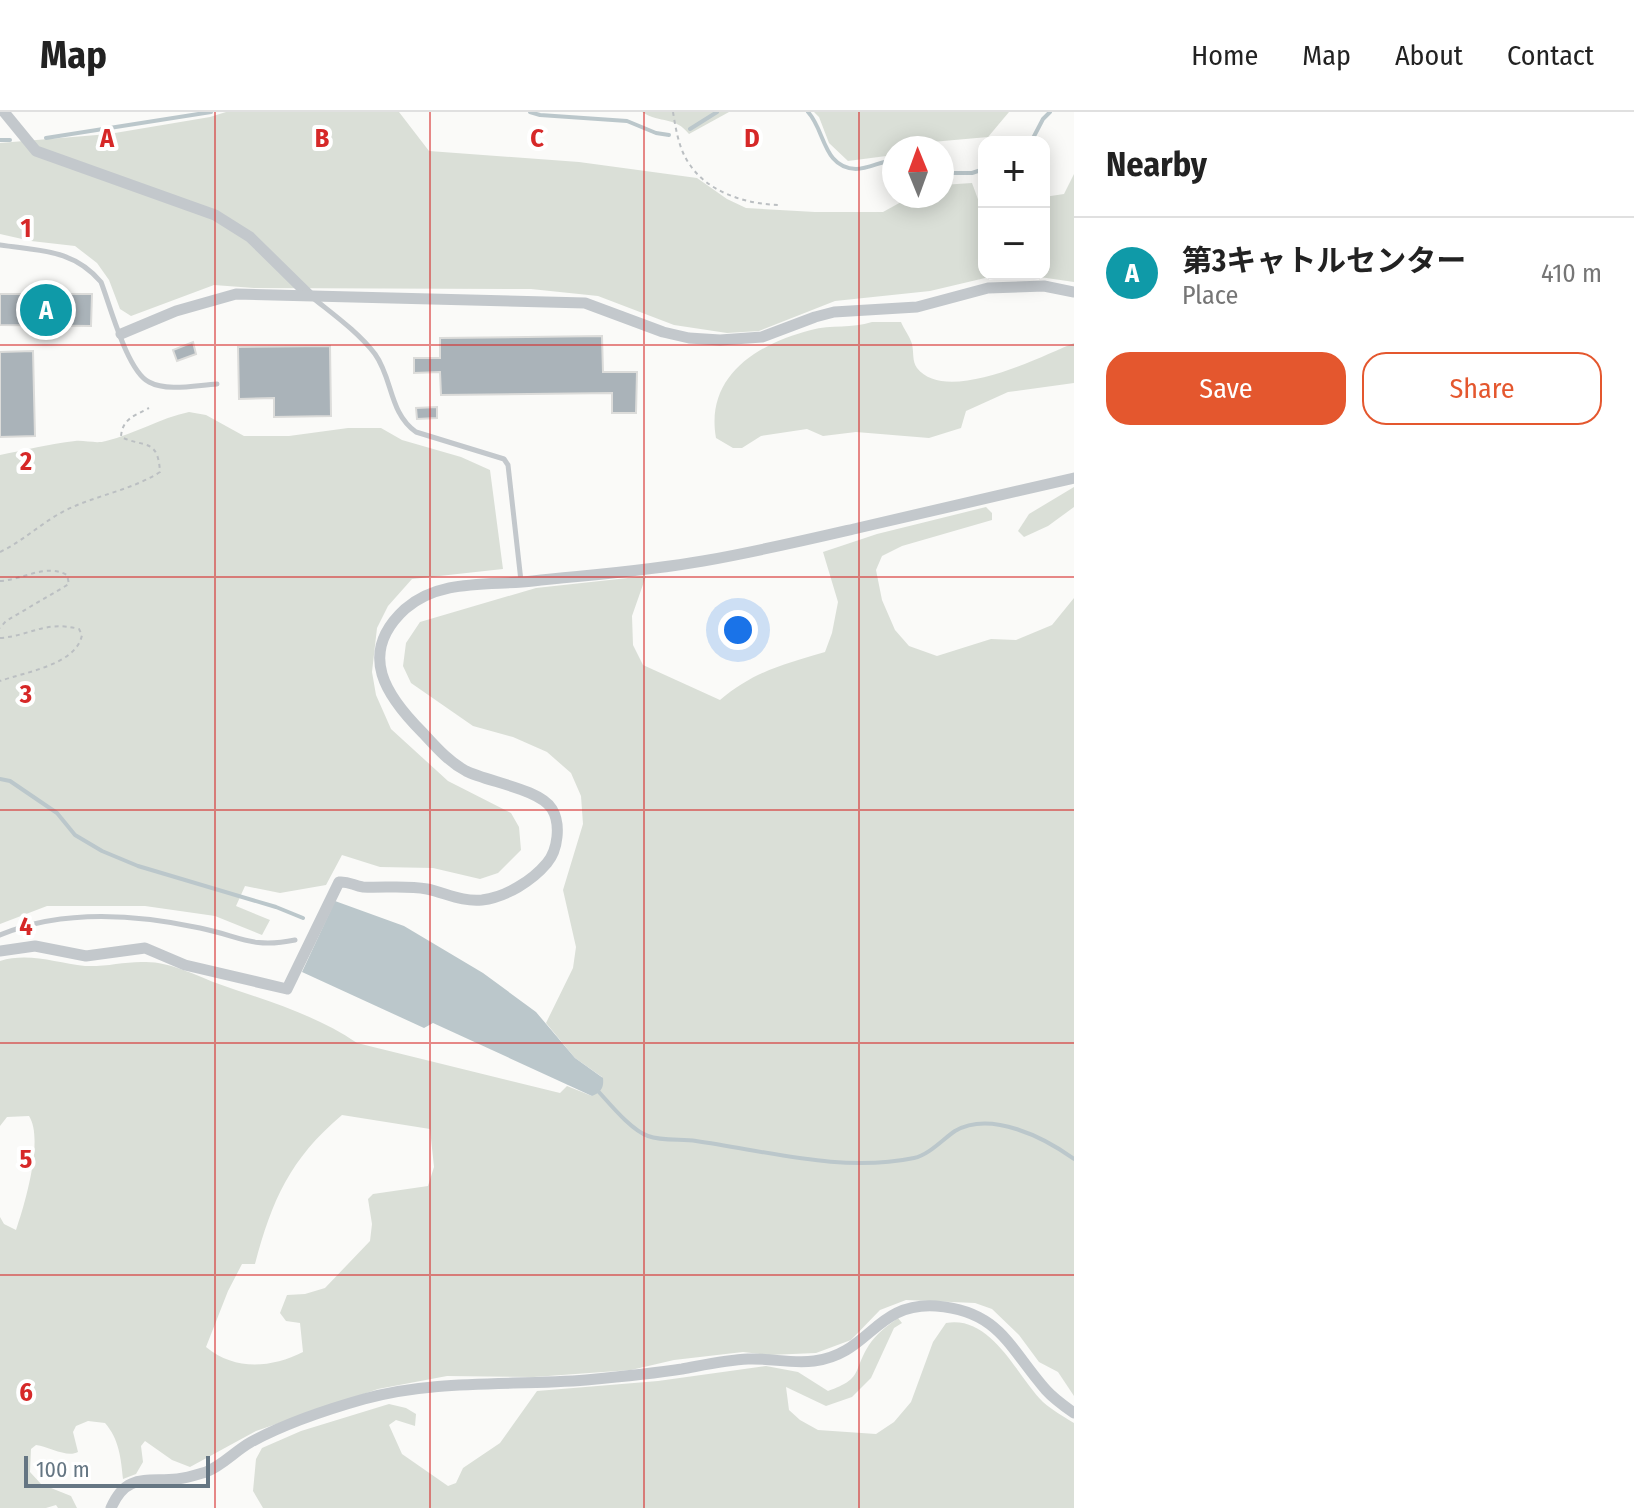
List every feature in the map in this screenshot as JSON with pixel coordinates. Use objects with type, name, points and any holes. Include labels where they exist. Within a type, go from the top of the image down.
[{"type":"street","points":[[4,112],[36,151],[215,215],[250,237],[309,295]]},
{"type":"street","points":[[121,334],[176,311],[236,294],[585,303],[663,332],[720,340],[762,337],[834,312],[917,307],[988,288],[1044,286],[1074,292]]},
{"type":"street","points":[[0,951],[35,946],[86,956],[145,948],[185,965],[287,989],[339,882],[346,881],[358,887],[427,889],[465,900],[481,900],[494,898],[534,877],[554,852],[557,838],[552,808],[541,799],[455,764],[392,698],[380,674],[382,649],[390,627],[406,609],[434,592],[453,587],[700,562],[1074,478]]},
{"type":"street","points":[[111,1508],[126,1487],[136,1481],[194,1476],[217,1467],[261,1437],[297,1421],[365,1399],[427,1388],[588,1380],[749,1359],[798,1363],[817,1361],[849,1351],[886,1317],[900,1310],[921,1306],[980,1315],[1003,1334],[1047,1391],[1074,1413]]},
{"type":"lane","points":[[0,245],[66,255],[82,262],[101,282],[130,361],[138,374],[150,383],[172,386],[217,384]]},
{"type":"lane","points":[[309,295],[359,336],[376,356],[403,423],[416,432],[504,459],[508,465],[521,582]]},
{"type":"lane","points":[[0,935],[40,922],[112,917],[169,922],[258,944],[295,940]]},
{"type":"path","points":[[673,112],[678,139],[697,173],[731,197],[778,205]]},
{"type":"path","points":[[0,552],[23,541],[58,515],[144,482],[160,472],[159,458],[150,444],[134,443],[121,437],[121,427],[128,418],[149,408]]},
{"type":"path","points":[[0,581],[30,573],[61,571],[67,575],[69,584],[6,621],[0,628]]},
{"type":"path","points":[[0,638],[35,628],[60,626],[79,629],[82,635],[64,659],[0,681]]},
{"type":"shaded area","points":[[226,112],[399,112],[429,151],[579,162],[697,178],[746,208],[883,212],[890,208],[954,208],[954,184],[972,183],[978,199],[978,280],[930,291],[835,301],[759,331],[727,333],[674,325],[598,296],[531,289],[254,288],[214,285],[131,316],[120,309],[109,280],[97,263],[75,246],[0,234],[0,143],[109,134]]},
{"type":"shaded area","points":[[642,112],[729,112],[689,134],[673,122]]},
{"type":"shaded area","points":[[814,112],[1009,112],[989,136],[954,140],[954,136],[882,136],[882,157],[848,161],[829,143]]},
{"type":"shaded area","points":[[1074,174],[1074,282],[1050,279],[1050,196],[1064,194]]},
{"type":"shaded area","points":[[872,322],[901,322],[911,341],[917,368],[931,378],[949,382],[994,375],[1074,343],[1074,383],[1008,392],[966,411],[961,428],[929,438],[856,432],[823,436],[807,429],[761,436],[742,448],[733,448],[716,438],[715,416],[719,397],[727,380],[754,354],[811,330]]},
{"type":"shaded area","points":[[189,412],[206,415],[244,436],[289,436],[348,428],[381,428],[402,440],[461,457],[490,470],[503,569],[412,579],[388,606],[377,628],[372,672],[376,695],[391,729],[448,781],[511,813],[519,827],[521,850],[498,873],[480,879],[433,868],[380,867],[342,855],[326,885],[280,893],[245,886],[236,906],[270,920],[262,935],[215,916],[145,906],[47,906],[0,924],[0,455],[65,442],[106,441]]},
{"type":"shaded area","points":[[1074,487],[1074,507],[1048,526],[1024,537],[1018,531],[1029,514]]},
{"type":"shaded area","points":[[986,507],[992,513],[992,520],[902,546],[882,556],[876,570],[882,600],[895,630],[909,646],[937,656],[991,639],[1016,640],[1052,625],[1074,598],[1074,1396],[1058,1372],[1039,1362],[1019,1335],[992,1309],[975,1303],[906,1300],[880,1310],[851,1340],[816,1353],[769,1355],[743,1352],[674,1360],[631,1370],[534,1377],[447,1376],[378,1389],[256,1431],[190,1467],[172,1460],[145,1441],[141,1446],[143,1462],[136,1474],[123,1479],[118,1449],[110,1429],[105,1423],[88,1421],[76,1426],[73,1432],[78,1452],[74,1454],[36,1445],[31,1449],[30,1472],[41,1484],[71,1496],[77,1508],[58,1508],[56,1505],[46,1508],[0,1508],[0,1217],[4,1224],[16,1230],[32,1172],[35,1140],[29,1116],[7,1117],[0,1126],[0,961],[42,959],[85,966],[138,962],[164,964],[307,1016],[357,1043],[560,1093],[567,1086],[592,1096],[602,1077],[575,1058],[546,1023],[573,968],[576,947],[563,890],[583,824],[581,796],[571,773],[547,752],[513,737],[473,726],[411,683],[403,666],[406,643],[420,622],[536,588],[646,576],[632,616],[633,645],[643,665],[720,700],[757,676],[825,652],[838,602],[823,552],[877,534]],"holes":[[[342,1115],[430,1129],[434,1167],[428,1186],[373,1194],[368,1199],[372,1224],[370,1241],[325,1288],[287,1295],[280,1313],[286,1321],[300,1323],[303,1352],[266,1364],[253,1364],[229,1360],[206,1347],[242,1264],[255,1264],[268,1220],[285,1182],[324,1131]]]},
{"type":"shaded area","points":[[335,901],[404,926],[483,973],[536,1012],[575,1058],[603,1078],[601,1089],[592,1096],[433,1023],[424,1028],[302,972]]},
{"type":"shaded area","points":[[898,1318],[902,1323],[894,1328],[871,1378],[852,1397],[826,1406],[786,1387],[789,1410],[818,1430],[876,1434],[894,1422],[911,1402],[933,1342],[946,1323],[962,1323],[977,1328],[1002,1349],[1043,1402],[1074,1423],[1074,1508],[263,1508],[253,1491],[256,1459],[262,1448],[301,1431],[389,1404],[416,1414],[415,1426],[396,1420],[389,1425],[402,1454],[448,1486],[456,1483],[463,1468],[500,1443],[537,1391],[658,1381],[766,1366],[798,1372],[828,1391],[852,1378],[872,1341]]},
{"type":"building","points":[[0,294],[92,294],[91,326],[0,325]]},
{"type":"building","points":[[602,336],[603,372],[637,372],[636,413],[612,413],[612,393],[441,395],[440,372],[414,373],[414,358],[440,358],[440,338]]},
{"type":"building","points":[[193,342],[196,354],[177,361],[173,350]]},
{"type":"building","points":[[330,346],[331,416],[274,417],[274,398],[239,399],[238,347]]},
{"type":"building","points":[[33,351],[35,436],[0,437],[0,352]]},
{"type":"building","points":[[437,407],[437,418],[417,419],[416,408]]},
{"type":"waterway","points":[[46,138],[211,112]]},
{"type":"waterway","points":[[530,112],[627,121],[669,135]]},
{"type":"waterway","points":[[690,129],[717,112]]},
{"type":"waterway","points":[[808,112],[837,162],[856,169],[882,163]]},
{"type":"waterway","points":[[1034,136],[1050,112]]},
{"type":"waterway","points":[[0,140],[10,140]]},
{"type":"waterway","points":[[954,173],[978,171]]},
{"type":"waterway","points":[[0,779],[10,781],[57,813],[75,835],[102,851],[138,866],[303,918]]},
{"type":"waterway","points":[[598,1091],[635,1128],[659,1139],[696,1141],[832,1162],[887,1162],[920,1156],[955,1131],[969,1125],[985,1124],[1001,1125],[1033,1135],[1074,1159]]},
{"type":"place","name":"第3キャトルセンター","points":[[46,310]]}]
